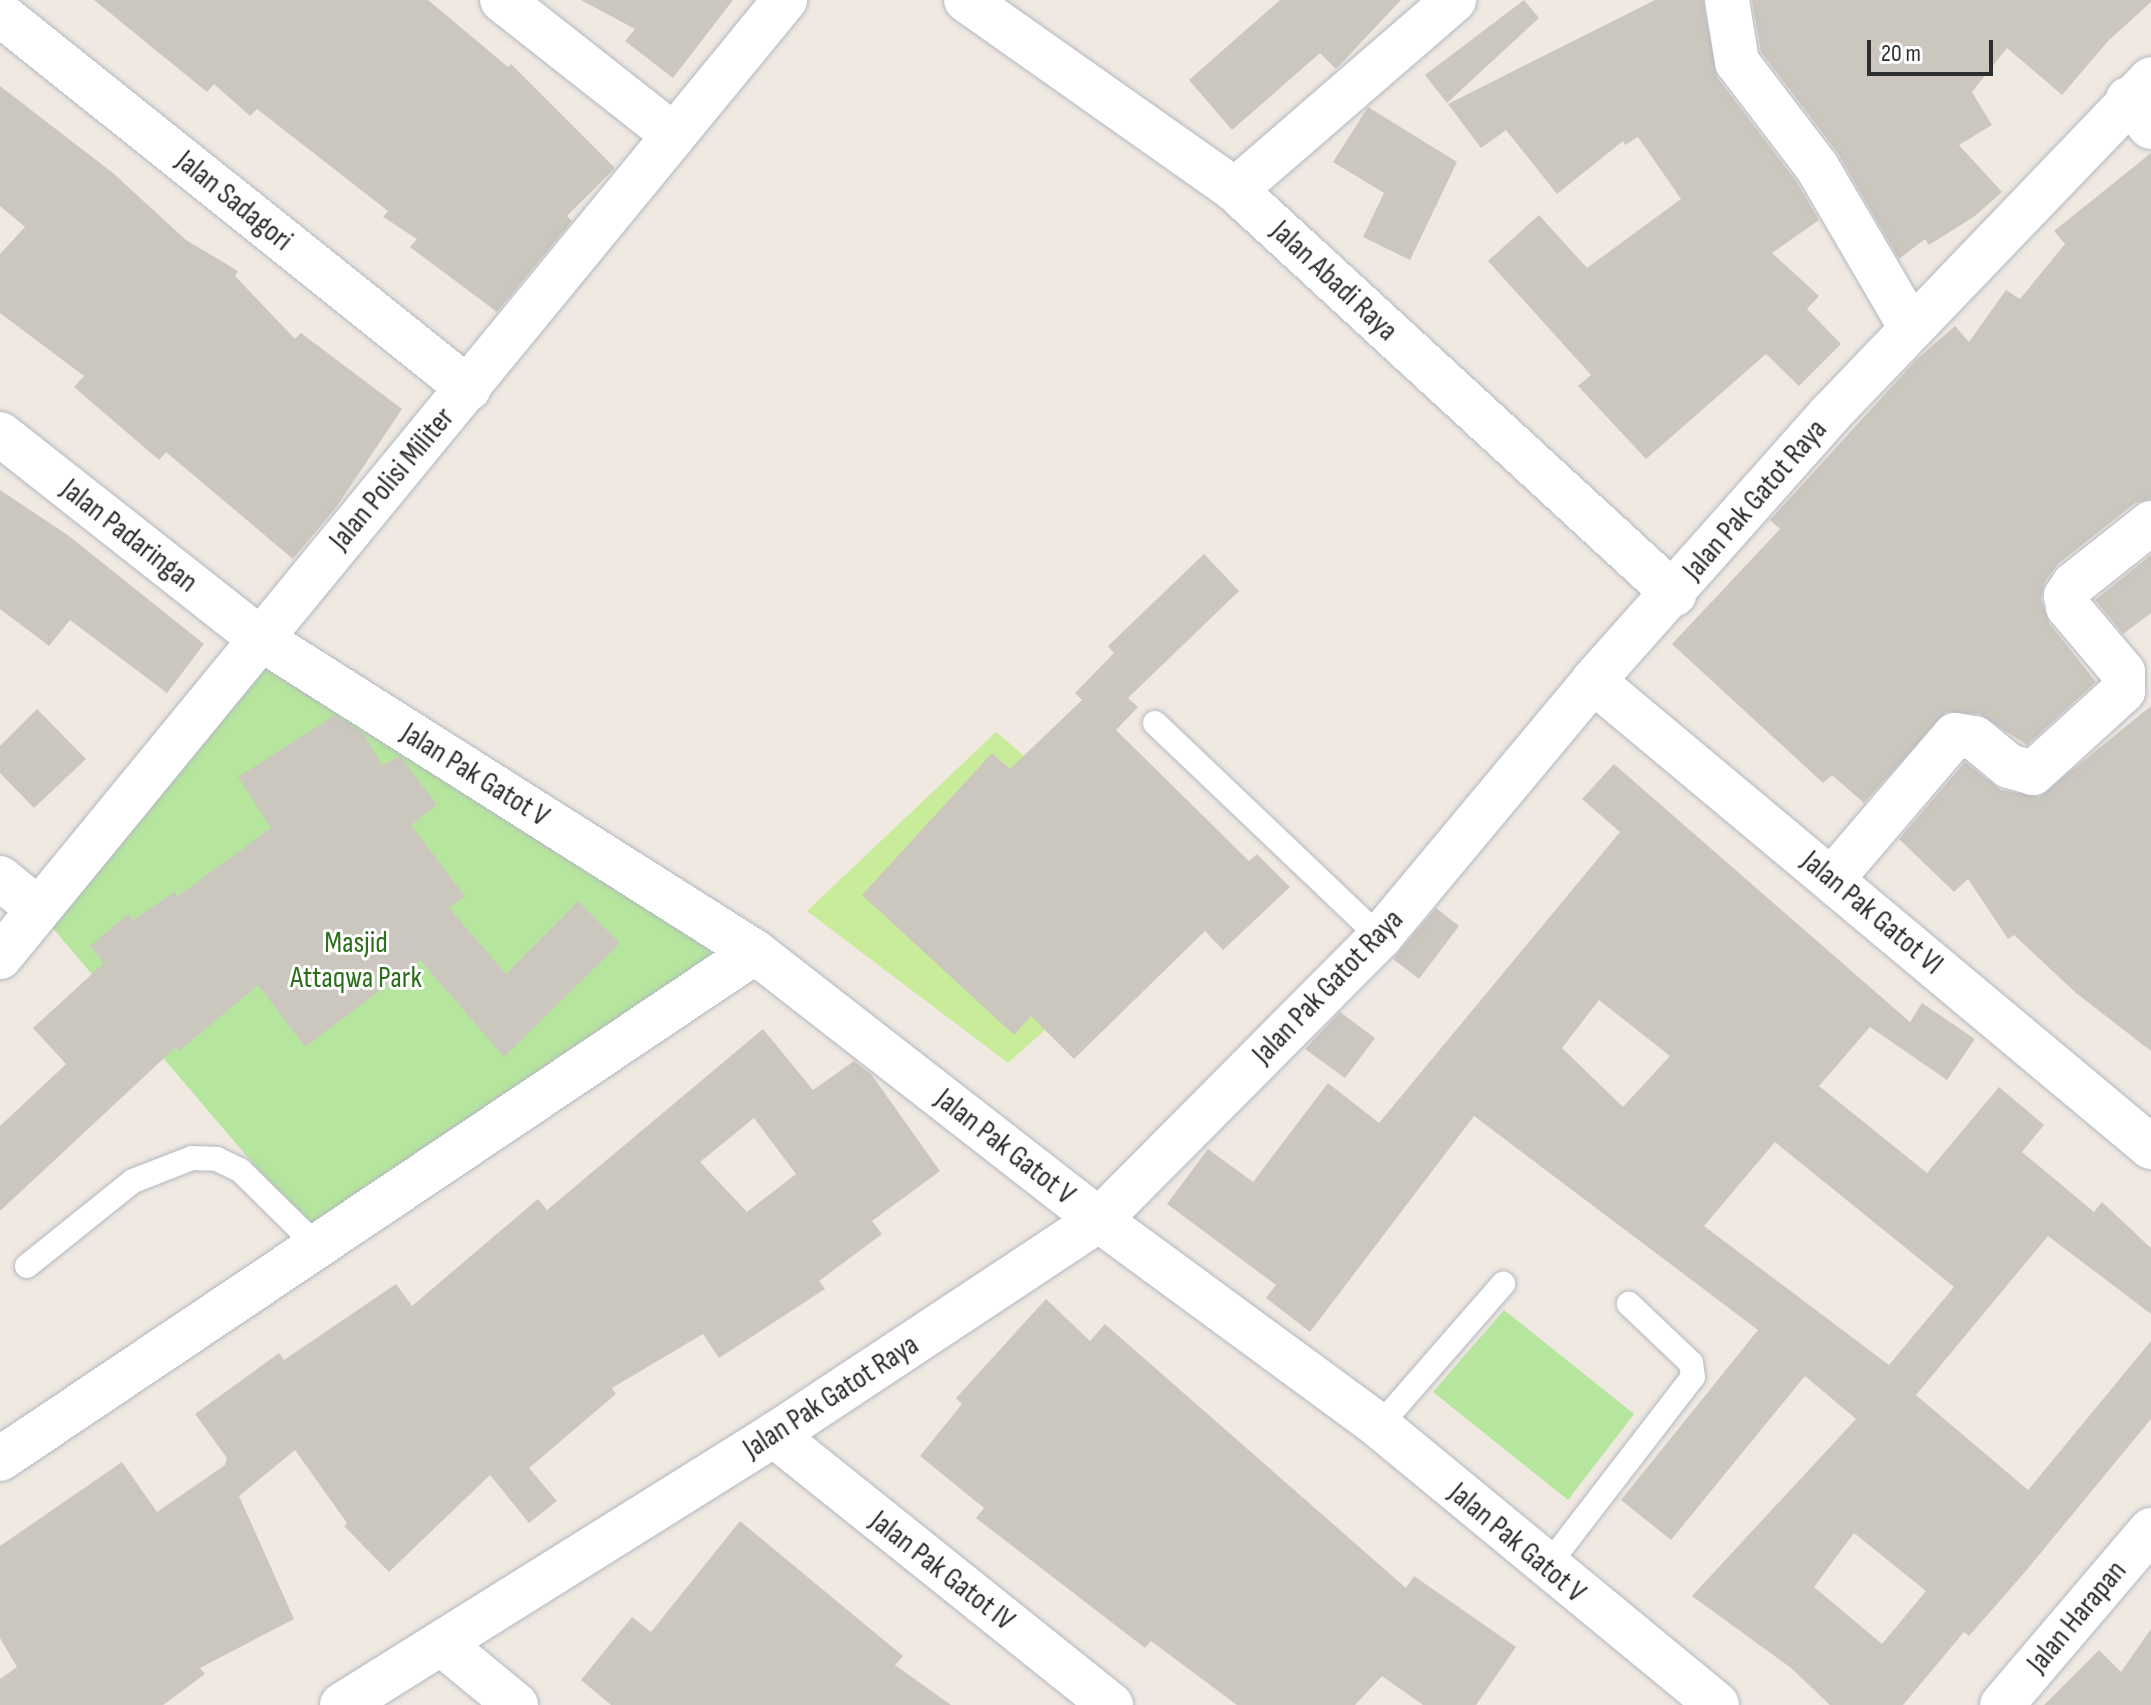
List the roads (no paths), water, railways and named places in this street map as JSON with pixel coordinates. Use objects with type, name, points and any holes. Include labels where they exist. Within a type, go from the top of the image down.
[{"type":"street","points":[[502,0],[672,134]]},
{"type":"street","name":"Jalan Polisi Militer","points":[[0,957],[258,637],[469,389],[672,134],[785,0]]},
{"type":"street","name":"Jalan Abadi Raya","points":[[966,0],[1235,190],[1674,594]]},
{"type":"street","points":[[1235,190],[1454,0]]},
{"type":"street","points":[[1727,0],[1737,62],[1817,167],[1911,328]]},
{"type":"street","name":"Jalan Sadagori","points":[[0,14],[469,389]]},
{"type":"street","name":"Jalan Pak Gatot Raya","points":[[342,1705],[774,1435],[1099,1220],[1380,937],[1593,681],[1911,328],[2143,102]]},
{"type":"street","name":"Jalan Padaringan","points":[[0,434],[258,637]]},
{"type":"street","points":[[1832,879],[1955,735],[1975,738],[2009,766],[2033,773],[2123,691],[2123,672],[2068,607],[2066,596],[2074,584],[2151,523]]},
{"type":"street","name":"Jalan Pak Gatot V","points":[[258,637],[755,952],[1099,1220],[1379,1426],[1545,1569],[1717,1705]]},
{"type":"street","name":"Jalan Pak Gatot VI","points":[[1593,681],[2151,1147]]},
{"type":"street","points":[[0,878],[38,909]]},
{"type":"street","points":[[0,1459],[320,1249],[755,952]]},
{"type":"street","name":"Jalan Pak Gatot IV","points":[[774,1435],[1111,1705]]},
{"type":"street","name":"Jalan Harapan","points":[[2002,1705],[2151,1530]]},
{"type":"street","points":[[442,1644],[516,1705]]},
{"type":"lane","points":[[1155,723],[1380,937]]},
{"type":"lane","points":[[27,1266],[133,1181],[192,1158],[217,1159],[240,1170],[320,1249]]},
{"type":"lane","points":[[1379,1426],[1503,1284]]},
{"type":"lane","points":[[1545,1569],[1693,1377],[1691,1363],[1629,1304]]},
{"type":"park label","name":"Masjid Attaqwa Park","points":[[356,960]]}]
